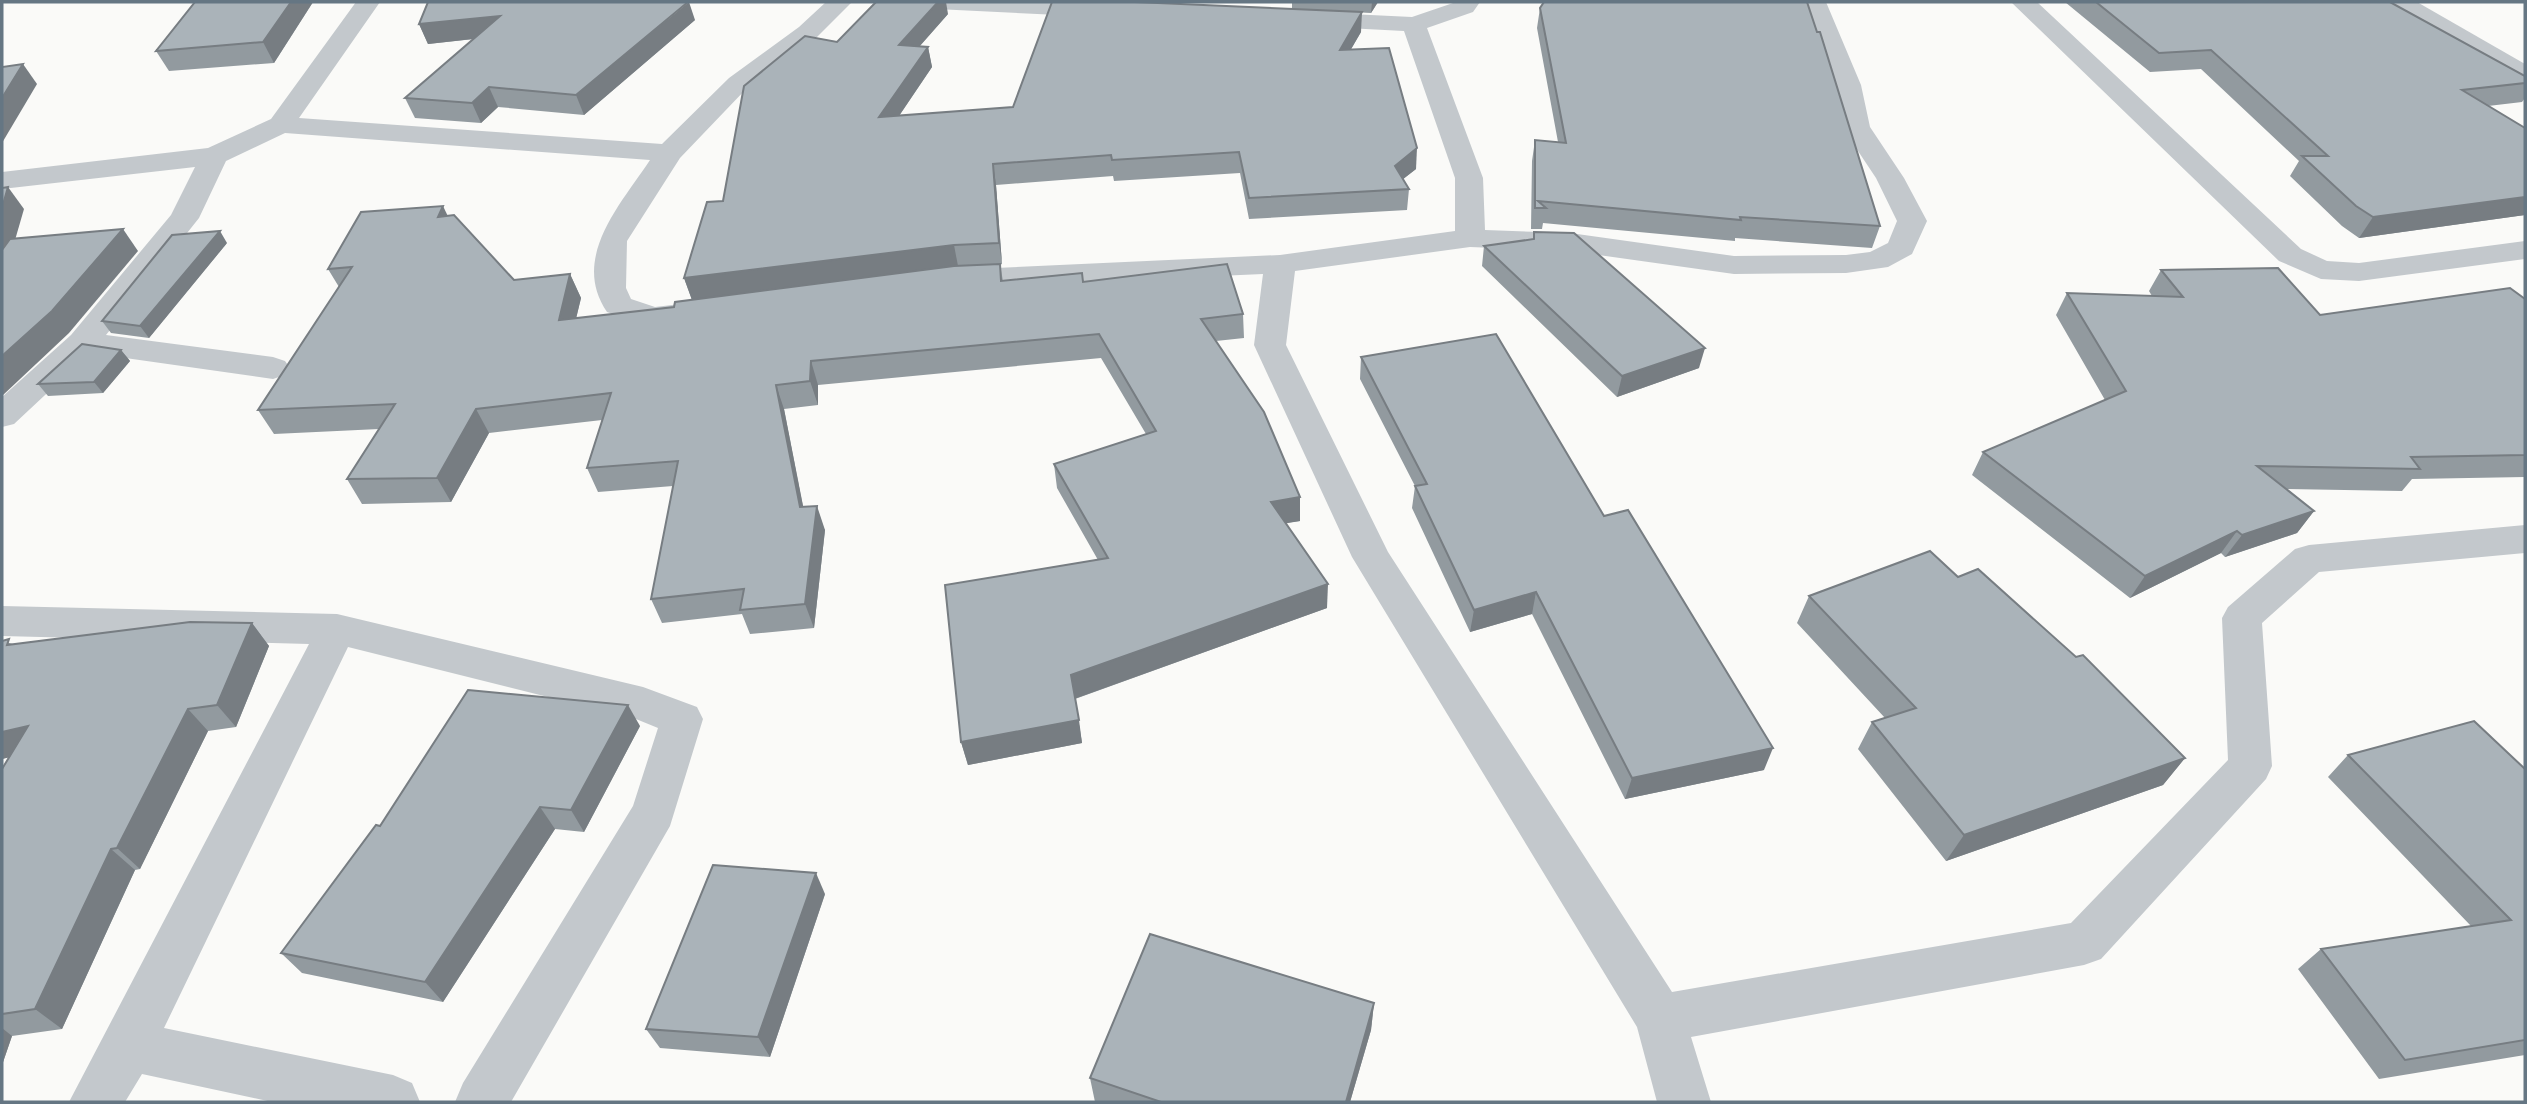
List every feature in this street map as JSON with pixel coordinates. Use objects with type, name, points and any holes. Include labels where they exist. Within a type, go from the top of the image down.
[{"type":"street","points":[[281,125],[368,2]]},
{"type":"street","points":[[722,308],[653,317],[618,305],[610,288],[612,241],[669,153],[738,83],[808,32],[840,2]]},
{"type":"street","points":[[936,2],[1120,11]]},
{"type":"street","points":[[1280,18],[1414,24],[1465,7],[1468,2]]},
{"type":"street","points":[[916,283],[958,278],[1280,264],[1470,238],[1570,242],[1734,265],[1846,264],[1877,260],[1901,248],[1912,221],[1891,178],[1856,127],[1848,85],[1814,2]]},
{"type":"street","points":[[2022,2],[2290,255],[2321,270],[2359,272],[2525,250]]},
{"type":"street","points":[[2400,2],[2525,75]]},
{"type":"street","points":[[1414,24],[1469,178],[1470,238]]},
{"type":"street","points":[[2498,58],[2525,53]]},
{"type":"street","points":[[2,180],[214,156],[281,125],[669,153]]},
{"type":"street","points":[[2,416],[83,342],[184,218],[214,156]]},
{"type":"street","points":[[1280,264],[1270,345],[1371,557],[1660,1018],[1684,1102]]},
{"type":"street","points":[[83,342],[273,368]]},
{"type":"street","points":[[1660,1018],[2084,943],[2250,766],[2242,618],[2309,559],[2525,539]]},
{"type":"street","points":[[2,621],[337,629],[643,704],[682,719],[654,812],[482,1102]]},
{"type":"street","points":[[96,1102],[129,1046],[337,629]]},
{"type":"street","points":[[129,1046],[393,1102]]},
{"type":"building","points":[[195,2],[291,2],[263,42],[156,51]]},
{"type":"building","points":[[428,2],[688,2],[576,95],[489,87],[472,103],[405,98],[500,16],[419,24]]},
{"type":"building","points":[[876,2],[938,2],[899,45],[928,47],[879,117],[1013,107],[1052,2],[1135,2],[1362,12],[1340,50],[1389,48],[1417,148],[1395,166],[1409,189],[1249,198],[1239,152],[1112,160],[1111,155],[993,164],[999,243],[954,245],[684,278],[707,202],[723,201],[744,86],[805,36],[837,42]]},
{"type":"building","points":[[1544,2],[1807,2],[1817,32],[1820,32],[1880,226],[1740,217],[1741,220],[1538,201],[1546,208],[1535,208],[1535,140],[1566,143],[1540,8]]},
{"type":"building","points":[[2096,2],[2390,2],[2525,76],[2525,83],[2462,90],[2525,128],[2525,197],[2373,217],[2356,206],[2302,156],[2328,156],[2211,50],[2159,53]]},
{"type":"building","points":[[23,64],[2,98],[2,67]]},
{"type":"building","points":[[8,187],[2,208],[2,188]]},
{"type":"building","points":[[443,206],[438,217],[454,215],[514,280],[570,274],[559,320],[674,307],[675,302],[954,266],[1000,264],[1001,281],[1082,273],[1083,282],[1227,264],[1243,314],[1201,319],[1264,412],[1300,497],[1271,502],[1328,584],[1071,675],[1079,720],[961,742],[945,585],[1108,558],[1054,464],[1156,431],[1099,334],[811,361],[810,381],[776,385],[800,507],[817,506],[805,604],[740,610],[744,589],[651,599],[678,461],[587,468],[611,393],[476,409],[437,478],[347,479],[395,404],[258,410],[352,267],[328,269],[361,212]]},
{"type":"building","points":[[123,229],[52,311],[2,356],[2,250],[10,239]]},
{"type":"building","points":[[220,231],[140,326],[102,321],[172,235]]},
{"type":"building","points":[[1534,232],[1574,233],[1705,348],[1622,376],[1484,246],[1534,239]]},
{"type":"building","points":[[2278,268],[2320,315],[2510,288],[2525,299],[2525,455],[2411,457],[2420,469],[2257,466],[2314,511],[2242,535],[2237,531],[2145,576],[1983,452],[2126,391],[2067,293],[2183,297],[2161,270]]},
{"type":"building","points":[[1496,334],[1604,516],[1628,510],[1773,748],[1632,778],[1536,592],[1474,610],[1415,486],[1427,484],[1361,357]]},
{"type":"building","points":[[82,344],[121,350],[94,382],[38,384]]},
{"type":"building","points":[[1930,551],[1958,577],[1978,569],[2076,657],[2083,655],[2185,758],[1964,835],[1872,722],[1916,708],[1809,596]]},
{"type":"building","points":[[190,622],[252,623],[217,705],[188,709],[117,848],[111,849],[35,1009],[2,1014],[2,769],[28,726],[2,732],[2,641],[9,639],[7,645]]},
{"type":"building","points":[[468,690],[628,705],[571,810],[540,807],[425,982],[281,953],[376,825],[380,826]]},
{"type":"building","points":[[2474,721],[2525,769],[2525,1040],[2405,1060],[2321,949],[2511,920],[2348,755]]},
{"type":"building","points":[[713,865],[816,873],[758,1037],[646,1029]]},
{"type":"building","points":[[1150,934],[1374,1003],[1346,1102],[1161,1102],[1090,1078]]}]
